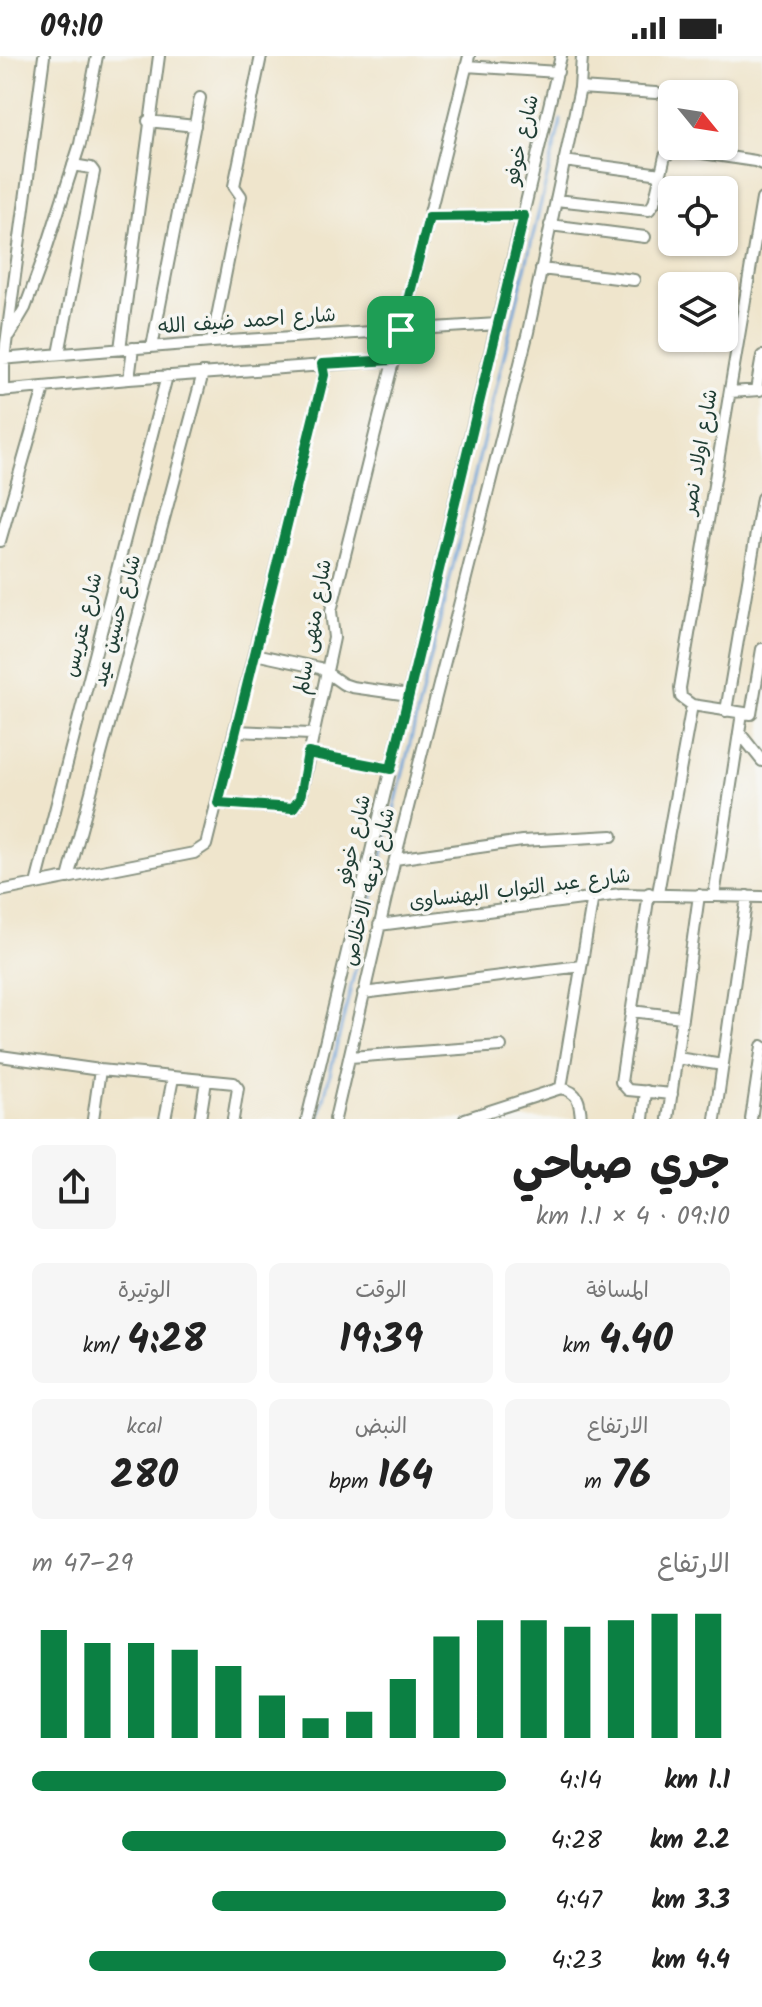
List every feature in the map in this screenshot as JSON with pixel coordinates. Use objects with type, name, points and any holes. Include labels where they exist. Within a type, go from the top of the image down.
[{"type":"street","points":[[44,56],[8,336],[2,359],[2,391],[393,360]]},
{"type":"street","points":[[8,336],[25,308],[73,165],[97,56]]},
{"type":"street","points":[[120,349],[159,56]]},
{"type":"street","points":[[212,342],[241,196],[234,186],[261,56]]},
{"type":"street","name":"شارع خوفو","points":[[307,1119],[561,56]]},
{"type":"street","name":"شارع ترعه الاخلاص","points":[[335,1119],[395,859],[528,332],[580,88],[582,56]]},
{"type":"street","points":[[468,61],[558,72]]},
{"type":"street","name":"شارع منهى سالم","points":[[218,803],[293,808],[300,798],[334,638],[331,611],[468,61]]},
{"type":"street","points":[[580,88],[656,93]]},
{"type":"street","points":[[152,347],[200,98]]},
{"type":"street","points":[[148,121],[195,126]]},
{"type":"street","points":[[556,200],[645,211],[654,203],[665,156],[676,149],[762,164]]},
{"type":"street","points":[[564,161],[661,174]]},
{"type":"street","points":[[59,354],[94,172],[91,168],[73,165]]},
{"type":"street","name":"شارع اولاد نصر","points":[[692,705],[681,697],[680,688],[762,199]]},
{"type":"street","points":[[429,217],[524,216]]},
{"type":"street","points":[[550,225],[645,237]]},
{"type":"street","points":[[541,269],[634,280]]},
{"type":"street","name":"شارع احمد ضيف الله","points":[[2,359],[497,324]]},
{"type":"street","points":[[129,379],[133,348]]},
{"type":"street","points":[[730,392],[759,390],[762,356]]},
{"type":"street","points":[[0,891],[194,853],[201,850],[207,841],[324,375],[322,364]]},
{"type":"street","name":"شارع حسين عيد","points":[[68,878],[203,373]]},
{"type":"street","name":"شارع عتريس","points":[[36,884],[167,376]]},
{"type":"street","points":[[0,541],[44,388]]},
{"type":"street","points":[[726,711],[762,498]]},
{"type":"street","points":[[714,896],[739,732],[762,649]]},
{"type":"street","points":[[255,654],[312,666],[352,687],[409,695]]},
{"type":"street","points":[[672,1094],[628,1090],[621,1082],[631,1011],[692,705],[746,714]]},
{"type":"street","points":[[235,731],[312,734]]},
{"type":"street","points":[[739,732],[762,761]]},
{"type":"street","points":[[308,753],[391,769]]},
{"type":"street","points":[[395,859],[522,841],[612,836]]},
{"type":"street","name":"شارع عبد التواب البهنساوى","points":[[379,925],[593,896],[654,893],[762,897]]},
{"type":"street","points":[[668,1119],[699,895]]},
{"type":"street","points":[[561,1088],[593,896]]},
{"type":"street","points":[[715,1119],[747,896]]},
{"type":"street","points":[[363,993],[581,966]]},
{"type":"street","points":[[631,1011],[682,1017]]},
{"type":"street","points":[[350,1057],[501,1046]]},
{"type":"street","points":[[751,1119],[762,1046]]},
{"type":"street","points":[[0,1056],[100,1070],[234,1083],[238,1089],[233,1119]]},
{"type":"street","points":[[677,1058],[723,1065]]},
{"type":"street","points":[[93,1119],[100,1070]]},
{"type":"street","points":[[165,1119],[173,1078]]},
{"type":"street","points":[[200,1119],[206,1081]]},
{"type":"street","points":[[465,1119],[498,1114],[561,1088],[571,1091],[578,1098],[581,1119]]},
{"type":"street","points":[[643,1119],[646,1091]]},
{"type":"waterway","points":[[319,1119],[561,120]]},
{"type":"route","points":[[524,216],[391,769],[308,753],[300,798],[293,808],[218,803],[324,375],[322,364],[393,360],[401,330],[429,217],[524,216]]}]
